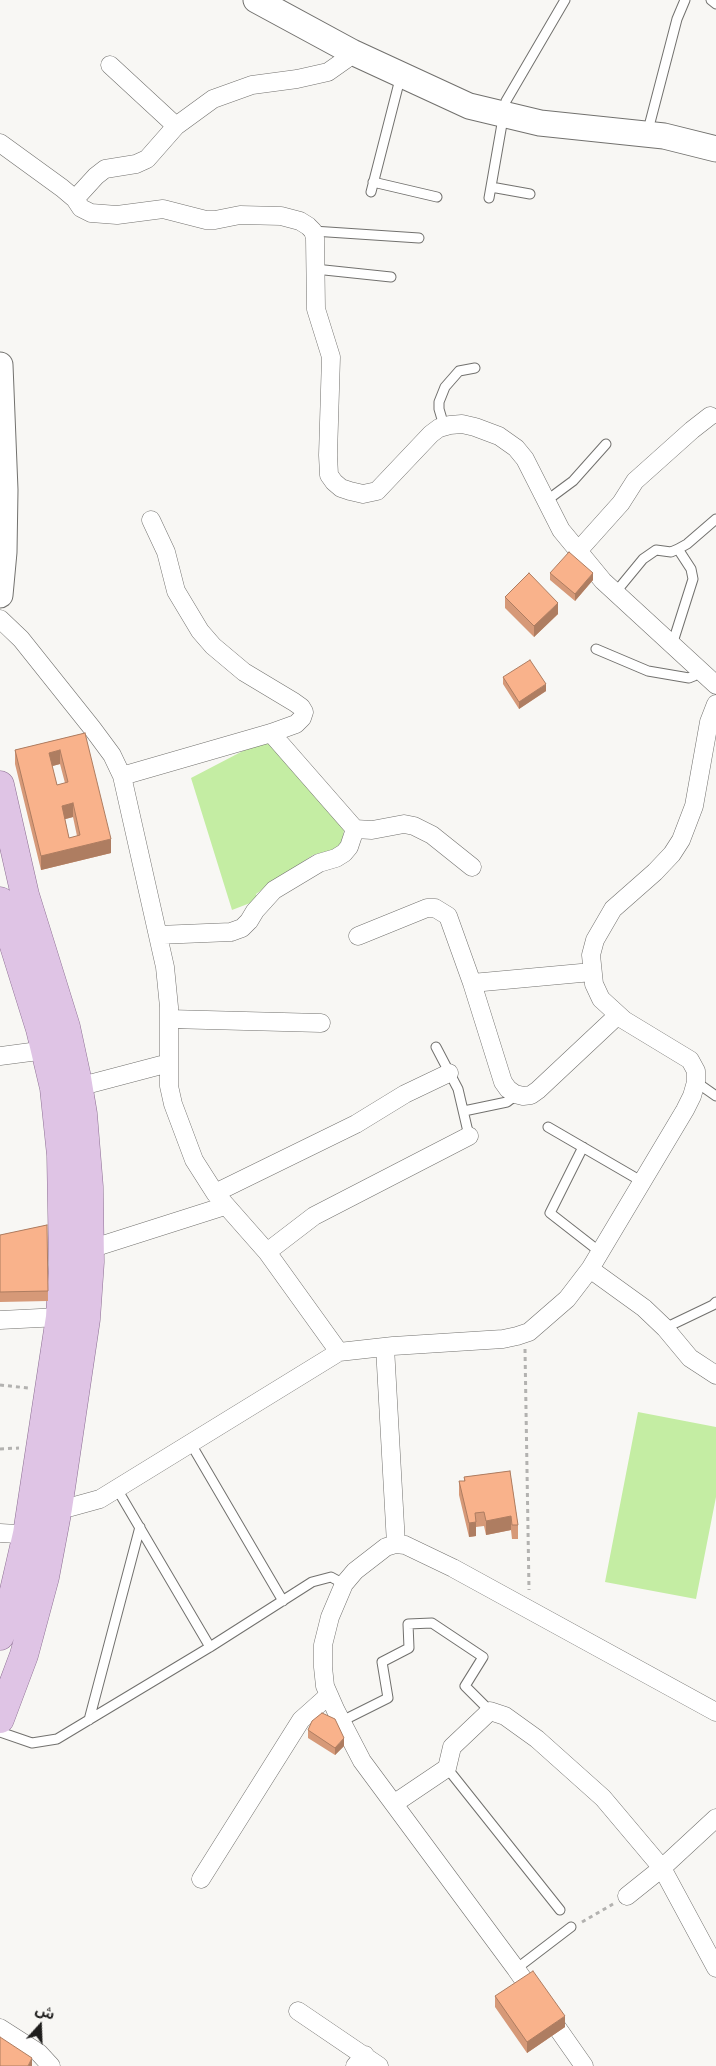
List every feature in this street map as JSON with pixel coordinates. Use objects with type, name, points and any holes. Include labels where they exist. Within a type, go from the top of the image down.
[{"type":"main road","points":[[256,0],[352,52],[468,106],[540,123],[664,136],[716,150]]},
{"type":"main road","points":[[0,365],[5,498],[4,552],[0,595]]},
{"type":"main road","points":[[0,785],[25,895],[66,1026],[78,1087],[83,1114],[89,1187],[90,1249],[86,1319],[40,1535],[36,1612],[24,1655],[0,1719]]},
{"type":"main road","points":[[0,901],[46,1050],[58,1117],[61,1155],[64,1265],[60,1317],[34,1480],[45,1506]]},
{"type":"main road","points":[[0,1636],[12,1599],[40,1535]]},
{"type":"street","points":[[75,199],[105,169],[136,164],[146,159],[176,126],[213,99],[252,85],[297,80],[328,72],[345,60],[352,52]]},
{"type":"street","points":[[110,65],[176,126]]},
{"type":"street","points":[[0,143],[75,199],[82,208],[91,213],[103,215],[163,209],[206,220],[240,215],[281,216],[300,221],[313,231],[315,238],[316,309],[331,357],[328,455],[329,475],[334,482],[341,488],[362,494],[377,491],[431,434],[444,426],[462,424],[487,431],[509,442],[516,448],[531,470],[561,530],[578,551],[615,593],[716,685]]},
{"type":"street","points":[[578,551],[617,508],[635,481],[710,416]]},
{"type":"street","points":[[122,776],[271,733],[296,724],[302,718],[304,712],[294,702],[244,672],[213,646],[200,631],[176,591],[166,552],[151,520]]},
{"type":"street","points":[[0,619],[21,639],[92,728],[112,755],[122,776],[158,935],[166,981],[169,1019],[169,1086],[180,1126],[194,1160],[220,1200],[267,1252],[338,1352]]},
{"type":"street","points":[[45,1506],[86,1504],[100,1499],[338,1352],[503,1339],[525,1333],[567,1300],[590,1269],[685,1110],[696,1082],[696,1071],[690,1060],[618,1015],[601,999],[594,984],[591,955],[595,940],[604,922],[624,898],[672,854],[681,840],[694,806],[709,722],[716,704]]},
{"type":"street","points":[[271,733],[355,829],[372,830],[404,824],[414,826],[432,835],[472,867]]},
{"type":"street","points":[[158,935],[231,932],[242,928],[274,890],[319,863],[336,858],[344,853],[349,847],[355,829]]},
{"type":"street","points":[[358,936],[427,908],[435,908],[448,916],[472,983],[503,1082],[514,1094],[523,1096],[538,1090],[618,1015]]},
{"type":"street","points":[[472,983],[592,972]]},
{"type":"street","points":[[169,1019],[321,1023]]},
{"type":"street","points":[[0,1056],[46,1050]]},
{"type":"street","points":[[78,1087],[169,1063]]},
{"type":"street","points":[[90,1249],[220,1200],[356,1124],[405,1094],[449,1073]]},
{"type":"street","points":[[267,1252],[314,1216],[469,1136]]},
{"type":"street","points":[[590,1269],[644,1308],[665,1328],[690,1358],[716,1375]]},
{"type":"street","points":[[0,1320],[60,1317]]},
{"type":"street","points":[[384,1347],[396,1544]]},
{"type":"street","points":[[0,1532],[40,1535]]},
{"type":"street","points":[[584,2066],[516,1969],[362,1760],[329,1695],[323,1667],[323,1645],[326,1627],[344,1584],[355,1572],[378,1552],[396,1544],[404,1545],[427,1554],[716,1712]]},
{"type":"street","points":[[201,1879],[301,1720],[329,1695]]},
{"type":"street","points":[[395,1804],[447,1768],[452,1747],[490,1711],[505,1716],[537,1739],[603,1798],[662,1868],[716,1968]]},
{"type":"street","points":[[627,1896],[662,1868],[716,1818]]},
{"type":"street","points":[[298,2011],[360,2060],[380,2066]]},
{"type":"street","points":[[0,2028],[39,2053],[51,2066]]},
{"type":"lane","points":[[488,198],[506,101],[565,0]]},
{"type":"lane","points":[[647,134],[676,19],[685,0]]},
{"type":"lane","points":[[710,0],[716,4]]},
{"type":"lane","points":[[401,75],[372,187],[437,197]]},
{"type":"lane","points":[[491,187],[530,194]]},
{"type":"lane","points":[[313,231],[418,238]]},
{"type":"lane","points":[[315,270],[391,277]]},
{"type":"lane","points":[[444,426],[439,402],[445,386],[459,371],[475,368]]},
{"type":"lane","points":[[546,502],[573,481],[606,444]]},
{"type":"lane","points":[[615,593],[636,566],[649,554],[656,550],[671,552],[678,549],[687,544],[716,519]]},
{"type":"lane","points":[[672,645],[693,578],[691,569],[678,549]]},
{"type":"lane","points":[[596,649],[648,671],[688,678],[694,676],[700,670]]},
{"type":"lane","points":[[436,1047],[458,1089],[469,1136]]},
{"type":"lane","points":[[696,1082],[716,1096]]},
{"type":"lane","points":[[464,1111],[506,1102],[514,1094]]},
{"type":"lane","points":[[548,1127],[641,1181]]},
{"type":"lane","points":[[583,1147],[550,1213],[600,1252]]},
{"type":"lane","points":[[665,1328],[716,1302]]},
{"type":"lane","points":[[191,1444],[283,1601]]},
{"type":"lane","points":[[117,1489],[210,1647]]},
{"type":"lane","points":[[89,1720],[140,1527]]},
{"type":"lane","points":[[0,1732],[32,1743],[57,1739],[323,1578],[332,1577],[344,1584]]},
{"type":"lane","points":[[342,1721],[388,1698],[382,1662],[408,1648],[408,1624],[432,1623],[483,1657],[465,1686],[490,1711]]},
{"type":"lane","points":[[447,1768],[560,1910]]},
{"type":"lane","points":[[516,1969],[572,1927]]},
{"type":"path","points":[[525,1333],[529,1611]]},
{"type":"path","points":[[0,1385],[49,1390]]},
{"type":"path","points":[[572,1927],[627,1896]]},
{"type":"green space","points":[[262,741],[273,745],[344,830],[341,848],[313,855],[256,894],[258,900],[232,910],[191,778]]},
{"type":"green space","points":[[638,1412],[716,1427],[716,1497],[696,1599],[605,1582]]},
{"type":"building","points":[[569,552],[593,573],[575,594],[550,573]]},
{"type":"building","points":[[529,573],[558,603],[534,626],[505,597]]},
{"type":"building","points":[[530,660],[546,684],[519,702],[503,677]]},
{"type":"building","points":[[85,733],[111,839],[41,856],[15,750]],"holes":[[[60,750],[68,782],[57,785],[49,753]],[[73,803],[80,835],[69,838],[62,806]]]},
{"type":"building","points":[[47,1225],[48,1291],[0,1292],[0,1235]]},
{"type":"building","points":[[510,1471],[518,1525],[512,1525],[511,1516],[486,1521],[484,1512],[475,1513],[476,1522],[469,1523],[459,1481],[465,1481],[464,1477]]},
{"type":"building","points":[[322,1713],[335,1719],[344,1738],[335,1748],[308,1730],[312,1721]]},
{"type":"building","points":[[533,1971],[565,2016],[527,2042],[495,1996]]},
{"type":"building","points":[[0,2037],[32,2058],[28,2066],[0,2066]]}]
